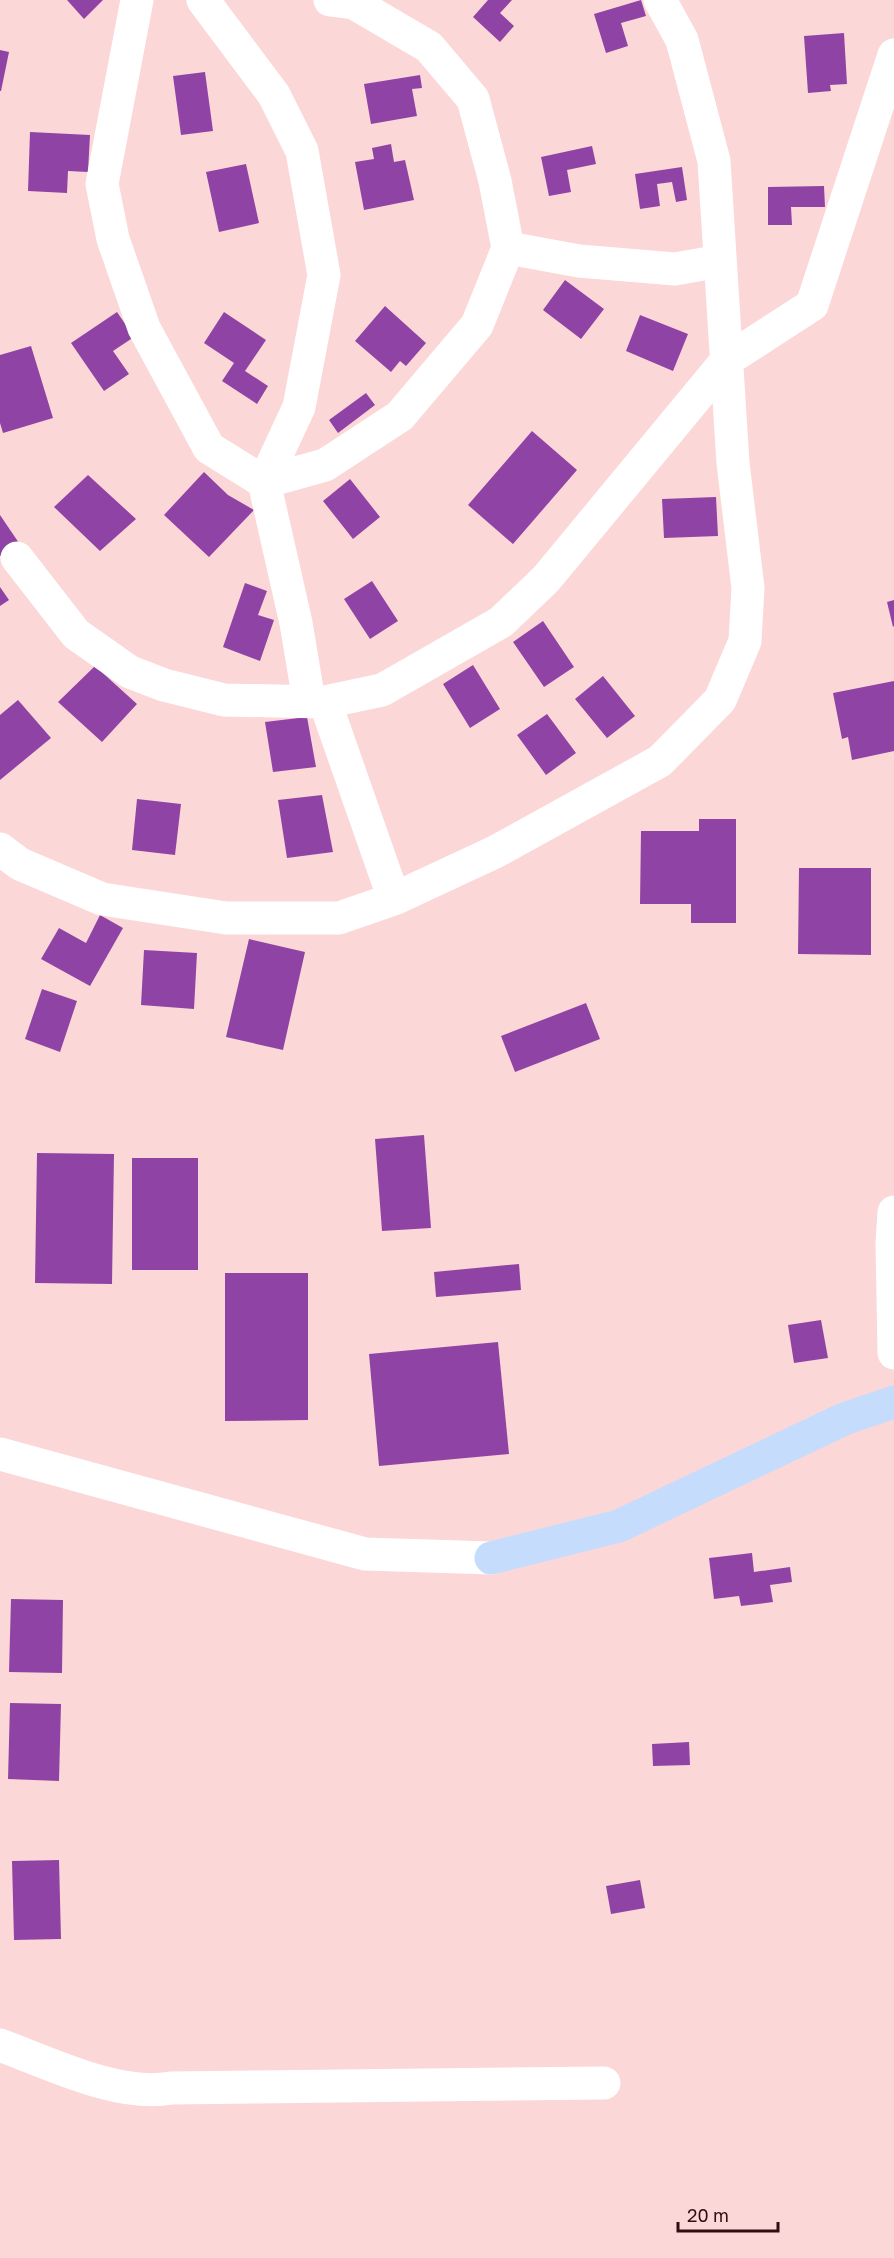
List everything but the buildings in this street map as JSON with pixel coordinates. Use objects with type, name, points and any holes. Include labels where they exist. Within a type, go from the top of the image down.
[{"type":"street","points":[[137,0],[102,184],[113,239],[144,328],[209,448],[264,482],[325,465],[400,416],[477,325],[508,248],[495,181],[473,99],[429,47],[354,3],[330,0]]},
{"type":"street","points":[[0,849],[20,864],[102,898],[226,918],[339,918],[394,899],[495,852],[660,761],[720,700],[745,641],[748,588],[733,463],[714,161],[682,40],[660,0]]},
{"type":"street","points":[[211,1],[274,95],[302,151],[324,275],[299,407],[264,482],[296,623],[317,701],[394,899]]},
{"type":"street","points":[[17,558],[76,634],[130,672],[164,685],[224,700],[317,701],[382,690],[501,622],[546,579],[727,360],[812,306],[894,55]]},
{"type":"street","points":[[508,248],[579,261],[675,269],[720,261]]},
{"type":"street","points":[[894,1212],[892,1243],[894,1353]]},
{"type":"street","points":[[0,1454],[365,1554],[490,1558],[619,1526],[844,1419],[894,1402]]},
{"type":"street","points":[[0,2045],[91,2079],[152,2092],[171,2088],[604,2083]]}]
